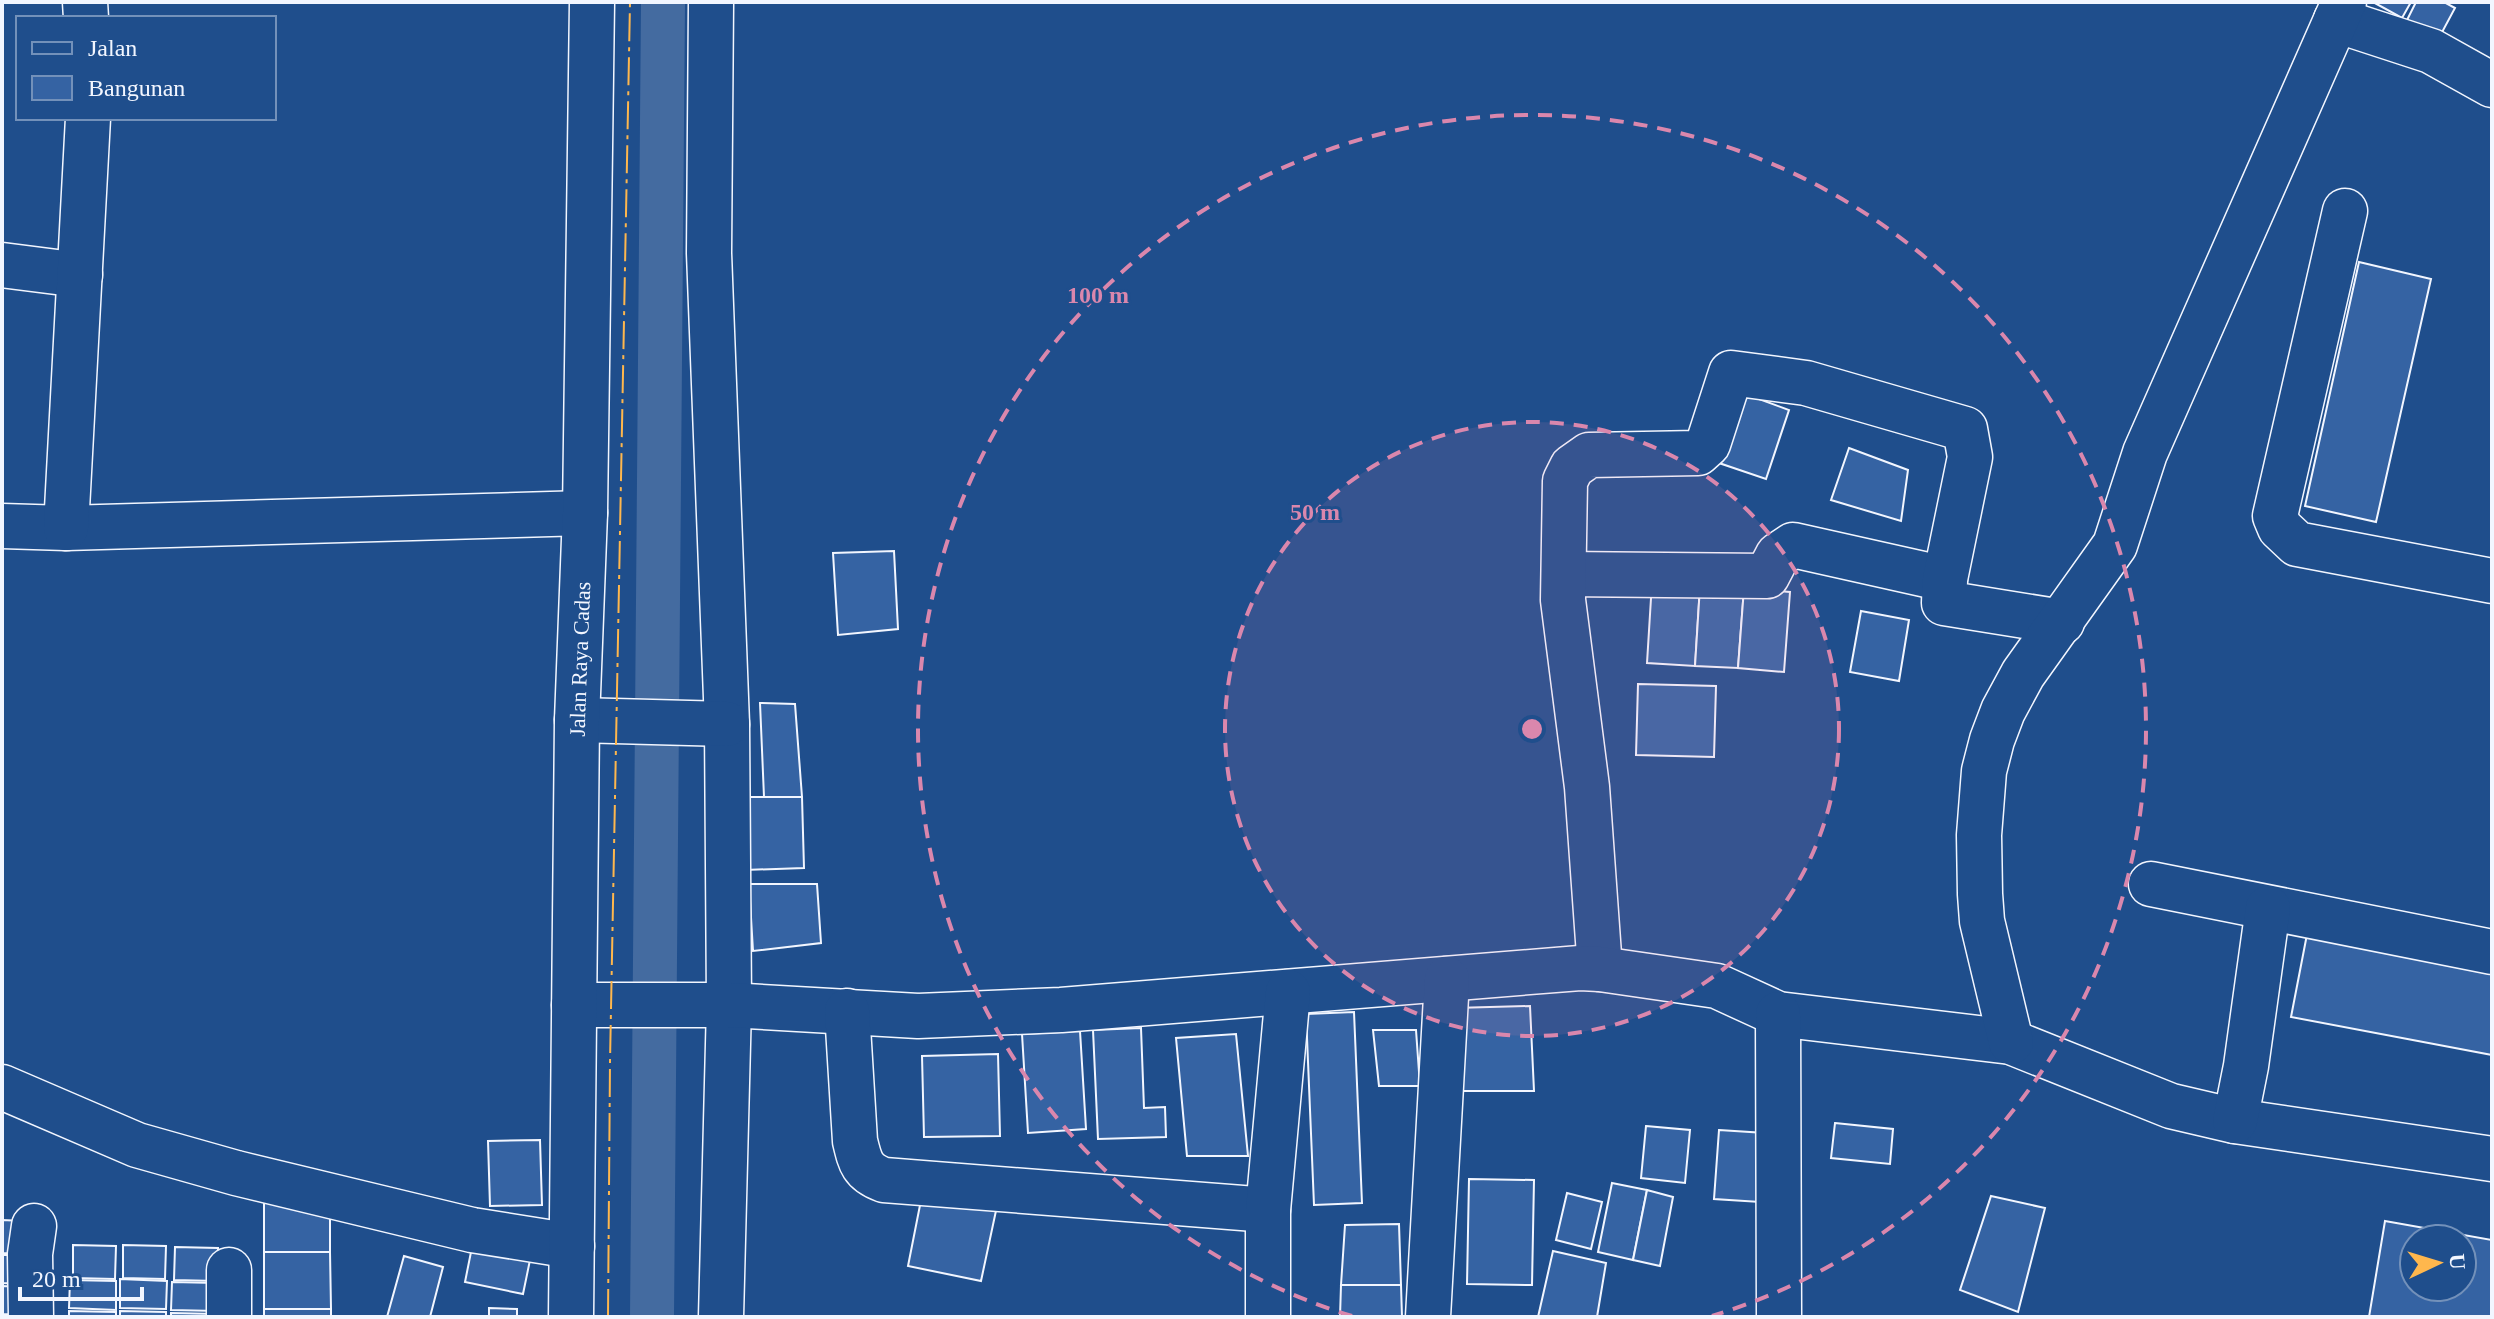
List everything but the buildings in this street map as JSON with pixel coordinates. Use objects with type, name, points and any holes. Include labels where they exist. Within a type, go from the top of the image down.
[{"type":"street","name":"Jalan Raya Cadas","points":[[571,1317],[586,720],[585,513],[592,2]]},
{"type":"street","points":[[711,2],[709,253],[722,723],[724,1005],[721,1317]]},
{"type":"street","points":[[2011,1042],[1982,921],[1979,835],[1984,771],[2003,711],[2023,674],[2115,545],[2145,453],[2340,11],[2431,51],[2492,85]]},
{"type":"street","points":[[66,528],[88,120]]},
{"type":"street","points":[[2345,211],[2275,516],[2280,528],[2297,544],[2492,581]]},
{"type":"street","points":[[2,265],[80,275]]},
{"type":"street","points":[[1600,969],[1587,787],[1574,705],[1563,600],[1565,481],[1572,467],[1589,455],[1698,453],[1708,444],[1731,373],[1806,383],[1965,429],[1970,457],[1945,579],[1944,603],[2062,622]]},
{"type":"street","points":[[2,526],[66,528],[585,513]]},
{"type":"street","points":[[1564,574],[1767,576],[1778,555],[1793,545],[1945,579]]},
{"type":"street","points":[[586,720],[722,723]]},
{"type":"street","points":[[2151,884],[2492,952]]},
{"type":"street","points":[[2235,1121],[2246,1066],[2268,908]]},
{"type":"street","points":[[581,1006],[724,1005],[918,1016],[1061,1010],[1600,969],[1717,986],[1778,1014],[2011,1042],[2171,1106],[2235,1121],[2492,1159]]},
{"type":"street","points":[[1428,1317],[1447,979]]},
{"type":"street","points":[[1268,1317],[1268,1210],[1288,992]]},
{"type":"street","points":[[847,1011],[855,1141],[865,1171],[872,1176],[884,1180],[1268,1210]]},
{"type":"street","points":[[1778,1014],[1779,1317]]},
{"type":"street","points":[[2,1087],[137,1145],[236,1173],[472,1230],[572,1246]]},
{"type":"street","points":[[31,1317],[30,1254],[34,1226]]},
{"type":"street","points":[[229,1270],[229,1317]]},
{"type":"waterway","points":[[652,1317],[663,2]]},
{"type":"power","points":[[608,1317],[630,2]]}]
